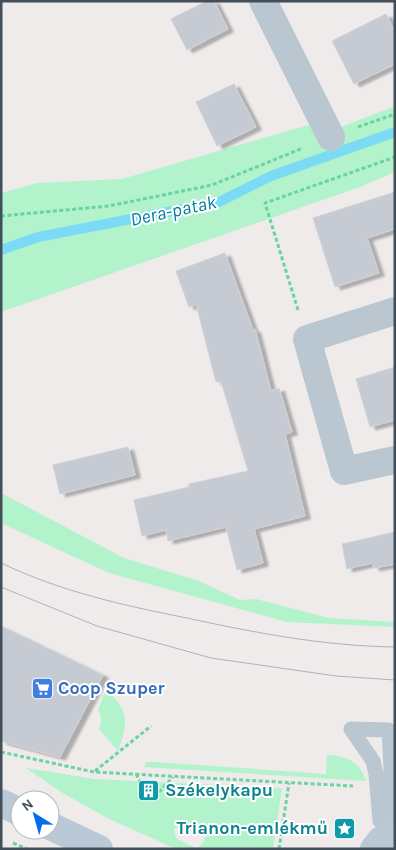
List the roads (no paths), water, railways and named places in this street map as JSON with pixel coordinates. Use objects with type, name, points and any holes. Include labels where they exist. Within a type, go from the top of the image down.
[{"type":"main road","points":[[62,836],[99,849]]},
{"type":"street","points":[[263,1],[331,137]]},
{"type":"street","points":[[395,312],[307,339],[344,471],[395,460]]},
{"type":"lane","points":[[351,729],[389,730],[390,803],[383,843],[373,761],[351,729]]},
{"type":"waterway","name":"Dera-patak","points":[[1,250],[38,237],[219,202],[271,176],[395,132]]},
{"type":"tram line","points":[[1,563],[47,582],[116,603],[290,638],[342,644],[395,647]]},
{"type":"tram line","points":[[1,587],[97,626],[211,658],[336,676],[395,680]]},
{"type":"place","name":"Coop Szuper","points":[[42,688]]},
{"type":"place","name":"Székelykapu","points":[[149,790]]},
{"type":"place","name":"Trianon-emlékmű","points":[[344,828]]}]
